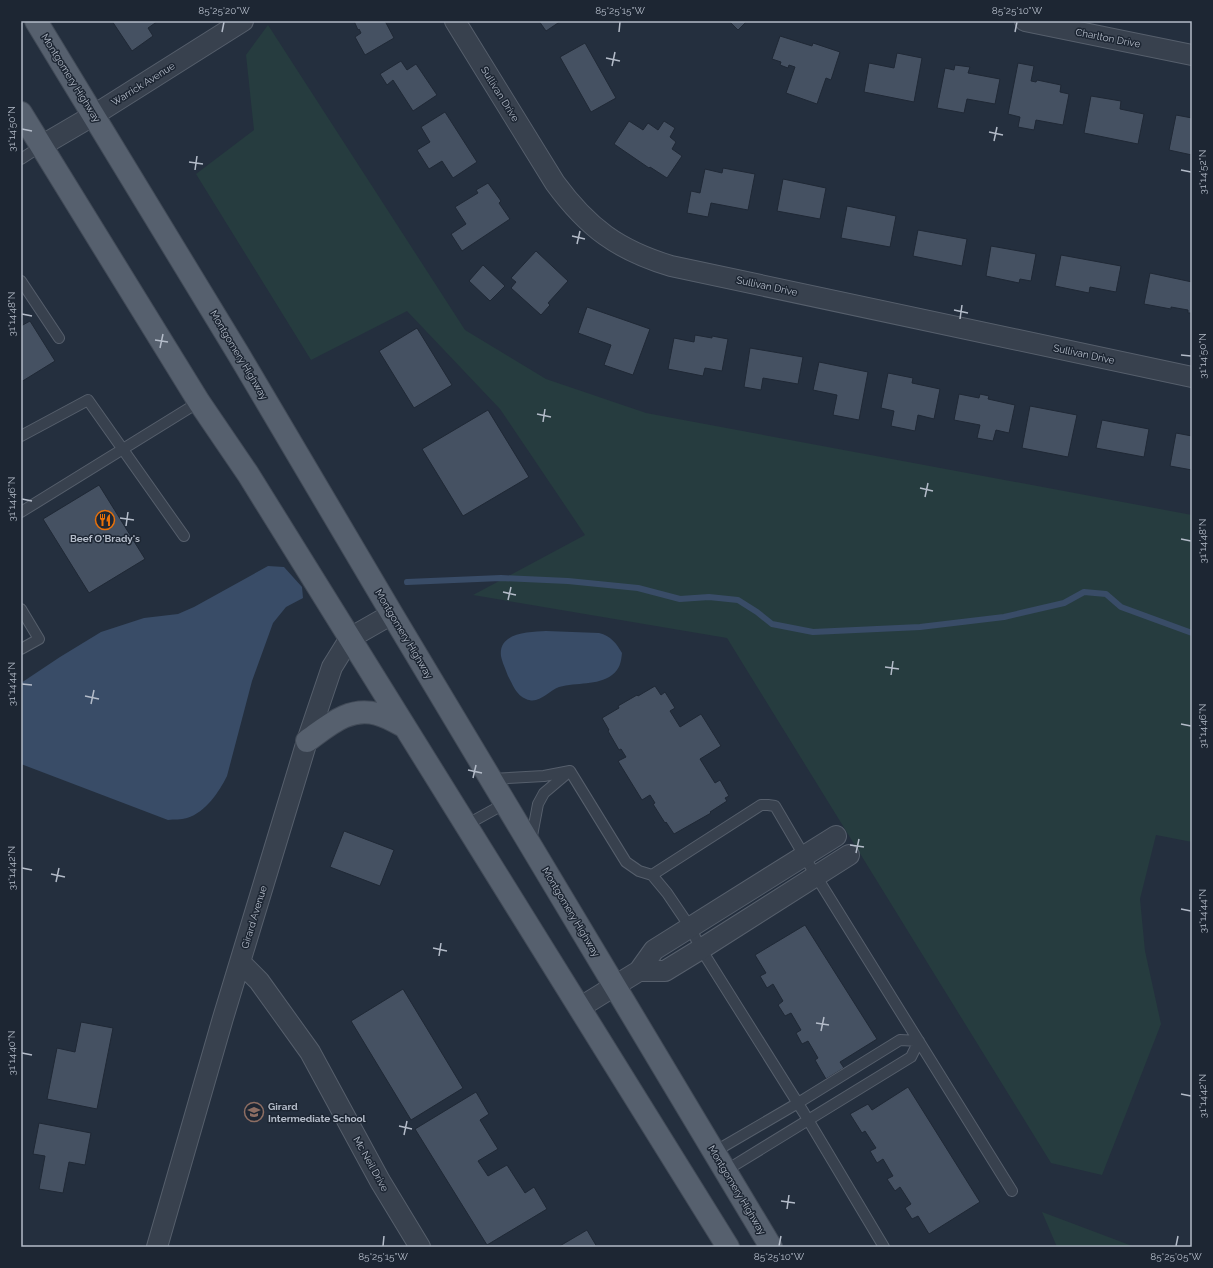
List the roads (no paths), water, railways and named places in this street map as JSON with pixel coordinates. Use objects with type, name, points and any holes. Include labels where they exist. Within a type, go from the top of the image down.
[{"type":"main road","name":"Montgomery Highway","points":[[36,21],[239,355],[392,614],[771,1247]]},
{"type":"main road","points":[[21,113],[199,402],[248,474],[728,1247]]},
{"type":"main road","points":[[307,741],[336,720],[349,714],[365,711],[379,714],[405,727]]},
{"type":"street","name":"Warrick Avenue","points":[[41,146],[94,115],[243,21]]},
{"type":"street","name":"Sullivan Drive","points":[[455,21],[555,183],[584,218],[602,233],[635,253],[672,266],[1192,377]]},
{"type":"street","name":"Charlton Drive","points":[[1024,21],[1192,55]]},
{"type":"street","name":"Girard Avenue","points":[[157,1247],[220,1025],[307,741],[332,667],[350,638],[392,614]]},
{"type":"street","points":[[579,1008],[640,971],[654,950],[836,836]]},
{"type":"street","points":[[640,971],[665,971],[849,855]]},
{"type":"street","name":"Mc Neil Drive","points":[[240,962],[259,981],[310,1052],[380,1181],[420,1247]]},
{"type":"lane","points":[[21,159],[41,146]]},
{"type":"lane","points":[[21,281],[59,338]]},
{"type":"lane","points":[[21,436],[88,400],[184,536]]},
{"type":"lane","points":[[21,512],[199,402]]},
{"type":"lane","points":[[21,609],[39,639],[21,649]]},
{"type":"lane","points":[[491,778],[544,776],[570,771]]},
{"type":"lane","points":[[531,845],[538,804],[544,793],[570,771]]},
{"type":"lane","points":[[570,771],[626,862],[639,870],[652,875],[667,893],[690,927],[701,949],[809,1120],[884,1247]]},
{"type":"lane","points":[[466,825],[506,803]]},
{"type":"lane","points":[[652,875],[761,805],[768,804],[775,806],[816,876],[1012,1191]]},
{"type":"lane","points":[[714,1152],[798,1103],[900,1040],[919,1041]]},
{"type":"lane","points":[[725,1171],[911,1057],[919,1041]]},
{"type":"water","points":[[268,566],[284,567],[302,587],[303,598],[286,607],[273,623],[252,681],[227,776],[216,795],[200,811],[187,818],[168,820],[21,764],[21,683],[101,632],[144,618],[178,614],[194,607]]},
{"type":"water","points":[[546,631],[599,633],[607,636],[615,643],[622,653],[621,662],[615,673],[600,681],[559,687],[539,699],[526,699],[517,692],[508,676],[501,656],[501,648],[505,642],[516,635]]},
{"type":"waterway","points":[[407,582],[501,578],[568,581],[638,588],[680,599],[709,597],[738,600],[772,624],[813,632],[920,627],[1004,617],[1064,603],[1084,592],[1106,594],[1121,607],[1192,633]]},
{"type":"place","name":"Beef O'Brady's","points":[[105,520]]},
{"type":"place","name":"Girard Intermediate School","points":[[254,1112]]}]
